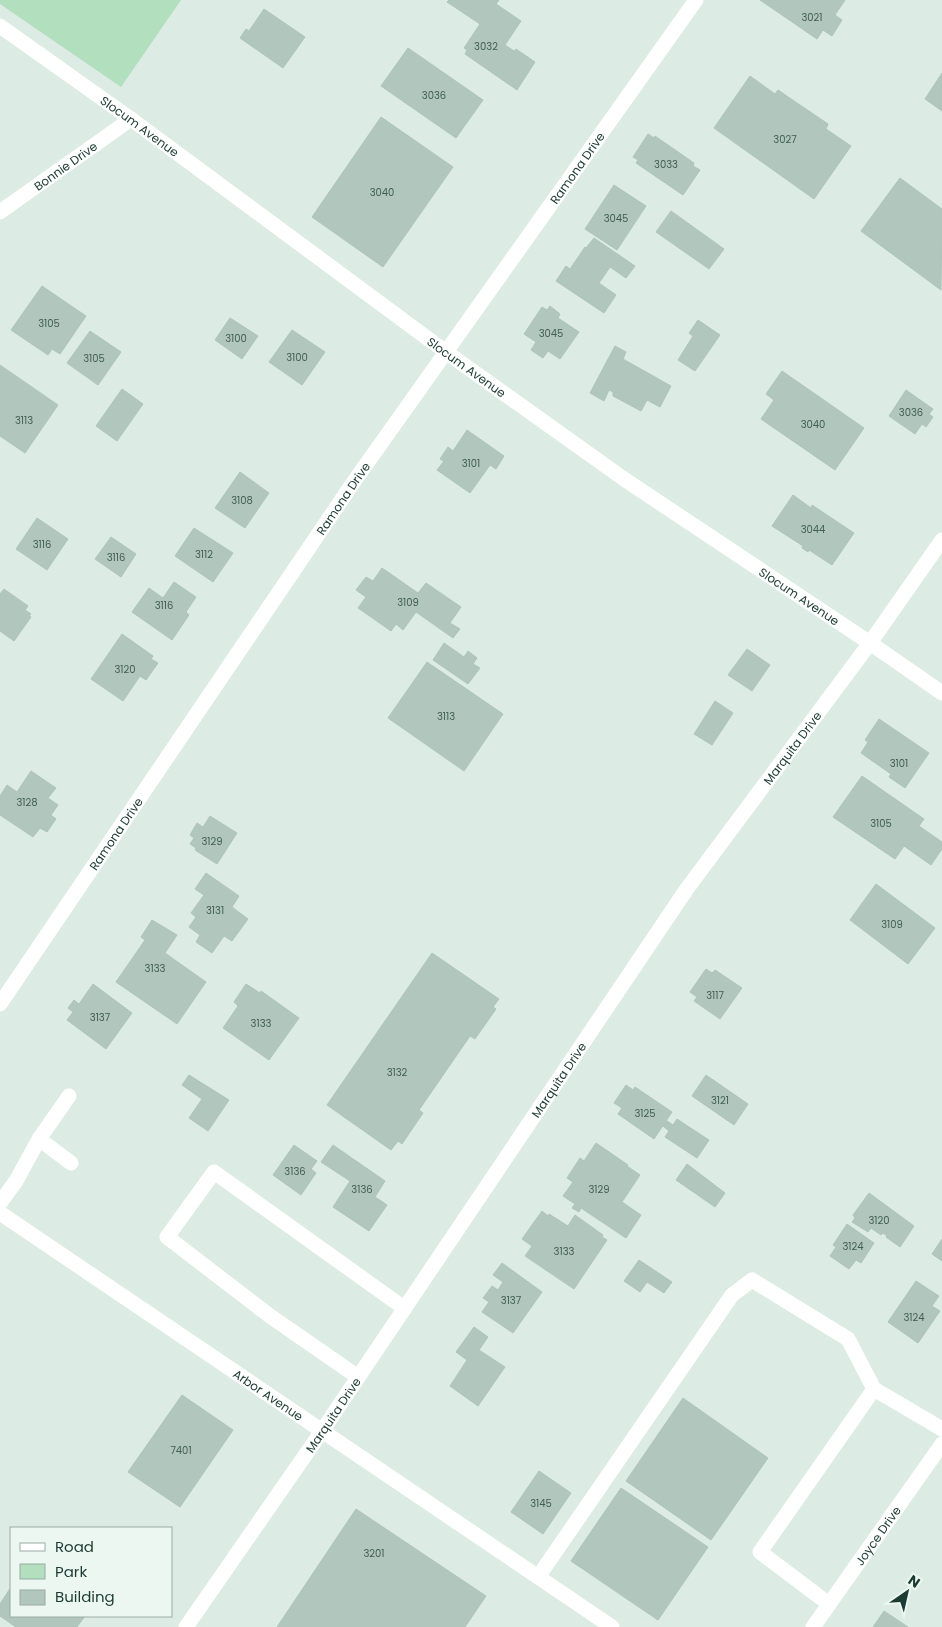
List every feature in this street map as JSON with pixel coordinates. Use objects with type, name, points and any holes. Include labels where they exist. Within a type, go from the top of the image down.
[{"type":"street","name":"Ramona Drive","points":[[0,1004],[355,480],[696,0]]},
{"type":"street","name":"Slocum Avenue","points":[[0,26],[131,119],[446,352],[624,479],[942,693]]},
{"type":"street","name":"Bonnie Drive","points":[[0,212],[131,119]]},
{"type":"street","name":"Marquita Drive","points":[[186,1627],[322,1431],[686,890],[870,643],[942,540]]},
{"type":"street","points":[[0,1203],[16,1181],[39,1139],[69,1096]]},
{"type":"street","points":[[39,1139],[71,1163]]},
{"type":"street","points":[[358,1377],[270,1316],[167,1237],[214,1172],[404,1308]]},
{"type":"street","name":"Arbor Avenue","points":[[0,1213],[612,1627]]},
{"type":"street","points":[[538,1577],[732,1294],[752,1280],[848,1339],[874,1389],[942,1429]]},
{"type":"street","points":[[829,1604],[760,1552],[874,1389]]},
{"type":"street","name":"Joyce Drive","points":[[813,1627],[942,1444]]},
{"type":"green space","points":[[0,0],[181,0],[121,87],[0,4]]},
{"type":"building","points":[[449,0],[499,0],[496,4],[521,21],[505,45],[514,51],[516,49],[535,62],[517,90],[465,54],[467,50],[464,48],[480,24],[447,2]]},
{"type":"building","points":[[760,0],[845,0],[835,15],[842,20],[832,36],[823,30],[817,39]]},
{"type":"building","points":[[264,9],[305,37],[283,68],[240,38],[246,29],[249,31]]},
{"type":"building","points":[[408,48],[483,100],[456,138],[381,86]]},
{"type":"building","points":[[942,73],[942,111],[925,99]]},
{"type":"building","points":[[750,76],[775,94],[778,90],[828,124],[826,129],[851,146],[814,199],[714,128]]},
{"type":"building","points":[[381,117],[453,167],[383,267],[312,217]]},
{"type":"building","points":[[648,134],[654,138],[655,136],[694,163],[693,166],[700,170],[683,195],[636,163],[638,160],[633,157]]},
{"type":"building","points":[[900,178],[942,209],[941,290],[861,231]]},
{"type":"building","points":[[614,185],[646,206],[617,250],[585,229]]},
{"type":"building","points":[[671,211],[724,249],[709,269],[656,232]]},
{"type":"building","points":[[594,238],[635,266],[626,278],[610,267],[599,283],[616,295],[604,313],[556,281],[566,266],[570,269],[585,247]]},
{"type":"building","points":[[42,286],[86,316],[60,354],[52,349],[48,355],[11,330]]},
{"type":"building","points":[[550,306],[560,314],[558,318],[579,332],[560,359],[548,351],[543,358],[531,350],[536,342],[524,334],[542,307],[547,310]]},
{"type":"building","points":[[230,318],[258,336],[242,359],[215,340]]},
{"type":"building","points":[[698,320],[720,335],[695,371],[678,360],[693,336],[689,333]]},
{"type":"building","points":[[292,330],[325,352],[302,385],[269,362]]},
{"type":"building","points":[[90,331],[121,352],[98,385],[67,363]]},
{"type":"building","points":[[615,346],[626,352],[623,359],[671,386],[660,407],[647,400],[641,411],[613,396],[613,392],[609,390],[604,401],[590,393]]},
{"type":"building","points":[[0,365],[58,405],[25,453],[0,436]]},
{"type":"building","points":[[782,371],[864,428],[835,470],[761,419],[774,400],[766,394]]},
{"type":"building","points":[[122,389],[143,404],[117,441],[96,426]]},
{"type":"building","points":[[906,390],[933,409],[929,414],[933,417],[926,427],[922,424],[915,434],[889,416]]},
{"type":"building","points":[[467,430],[504,456],[496,469],[490,465],[470,493],[437,470],[444,461],[440,459],[448,447],[453,451]]},
{"type":"building","points":[[240,472],[269,493],[245,528],[215,508]]},
{"type":"building","points":[[793,495],[811,508],[812,505],[854,533],[832,565],[809,550],[808,552],[802,548],[803,546],[772,526]]},
{"type":"building","points":[[37,518],[68,539],[47,570],[16,549]]},
{"type":"building","points":[[194,528],[233,553],[213,582],[175,556]]},
{"type":"building","points":[[111,537],[136,554],[121,577],[95,559]]},
{"type":"building","points":[[382,568],[418,593],[426,583],[461,607],[450,623],[460,629],[453,638],[416,612],[403,630],[396,624],[391,631],[358,608],[366,597],[356,590],[366,577],[373,581]]},
{"type":"building","points":[[174,582],[196,597],[186,612],[189,615],[172,640],[132,612],[149,588],[163,598]]},
{"type":"building","points":[[4,589],[28,606],[25,610],[31,614],[29,616],[31,617],[14,641],[0,631],[0,594]]},
{"type":"building","points":[[122,634],[153,656],[151,659],[158,663],[146,680],[140,676],[123,701],[91,679]]},
{"type":"building","points":[[444,643],[464,657],[468,651],[477,658],[473,664],[480,668],[468,684],[433,660]]},
{"type":"building","points":[[747,649],[770,665],[752,691],[728,675]]},
{"type":"building","points":[[427,662],[503,714],[464,771],[388,718]]},
{"type":"building","points":[[715,701],[733,713],[712,745],[694,734]]},
{"type":"building","points":[[879,719],[929,753],[905,788],[889,777],[891,774],[861,753],[868,742],[865,740]]},
{"type":"building","points":[[31,771],[56,788],[48,798],[58,805],[51,815],[56,819],[47,832],[40,828],[33,837],[0,815],[0,796],[7,785],[17,792]]},
{"type":"building","points":[[862,776],[924,819],[919,826],[942,842],[942,849],[931,865],[904,846],[895,859],[833,817]]},
{"type":"building","points":[[210,816],[237,833],[217,864],[195,850],[196,848],[190,844],[194,838],[190,835],[197,823],[203,827]]},
{"type":"building","points":[[206,873],[239,896],[232,907],[248,919],[232,941],[224,936],[212,953],[196,942],[200,935],[189,927],[196,917],[191,913],[204,895],[195,889]]},
{"type":"building","points":[[876,884],[935,928],[908,964],[850,920]]},
{"type":"building","points":[[152,920],[177,935],[165,953],[206,982],[177,1024],[116,982],[145,940],[141,937]]},
{"type":"building","points":[[432,953],[499,999],[493,1007],[496,1009],[475,1039],[470,1036],[419,1110],[423,1113],[402,1144],[398,1141],[391,1150],[327,1105]]},
{"type":"building","points":[[706,969],[712,973],[715,970],[742,988],[720,1019],[694,1001],[697,997],[690,992]]},
{"type":"building","points":[[93,984],[132,1013],[106,1049],[67,1020],[73,1012],[68,1008],[74,1000],[79,1004]]},
{"type":"building","points":[[246,984],[260,993],[261,991],[299,1018],[269,1060],[223,1028],[238,1006],[234,1002]]},
{"type":"building","points":[[189,1075],[229,1100],[208,1131],[189,1118],[202,1099],[182,1085]]},
{"type":"building","points":[[706,1075],[748,1104],[734,1125],[692,1096]]},
{"type":"building","points":[[626,1085],[633,1090],[635,1087],[672,1112],[654,1139],[618,1114],[622,1108],[614,1103]]},
{"type":"building","points":[[677,1119],[709,1140],[697,1158],[665,1137],[669,1131],[663,1126],[667,1121],[673,1125]]},
{"type":"building","points":[[596,1143],[640,1175],[622,1202],[641,1215],[626,1238],[581,1208],[579,1212],[572,1208],[575,1204],[563,1196],[573,1182],[567,1178],[580,1158],[584,1161]]},
{"type":"building","points":[[294,1145],[317,1161],[311,1169],[316,1173],[301,1195],[273,1175]]},
{"type":"building","points":[[333,1145],[385,1181],[375,1197],[387,1205],[369,1231],[333,1207],[350,1181],[321,1162]]},
{"type":"building","points":[[687,1164],[725,1193],[715,1207],[676,1180]]},
{"type":"building","points":[[869,1193],[914,1226],[900,1247],[883,1233],[881,1235],[871,1228],[868,1232],[852,1222],[855,1218],[853,1215]]},
{"type":"building","points":[[542,1211],[568,1226],[575,1215],[607,1240],[574,1289],[525,1256],[532,1246],[522,1239]]},
{"type":"building","points":[[847,1224],[874,1243],[861,1263],[856,1260],[849,1269],[830,1256],[836,1247],[833,1245]]},
{"type":"building","points":[[942,1239],[942,1261],[932,1254]]},
{"type":"building","points":[[639,1260],[672,1282],[664,1293],[647,1282],[640,1292],[624,1281]]},
{"type":"building","points":[[502,1263],[542,1292],[513,1333],[482,1312],[489,1302],[483,1298],[492,1286],[498,1290],[503,1282],[493,1275]]},
{"type":"building","points":[[916,1281],[939,1296],[932,1306],[940,1311],[918,1343],[888,1322]]},
{"type":"building","points":[[474,1327],[488,1337],[479,1350],[505,1367],[478,1406],[450,1386],[467,1360],[456,1352]]},
{"type":"building","points":[[182,1395],[233,1430],[180,1507],[128,1472]]},
{"type":"building","points":[[683,1398],[768,1458],[711,1540],[626,1481]]},
{"type":"building","points":[[539,1471],[571,1493],[543,1534],[511,1512]]},
{"type":"building","points":[[621,1488],[708,1547],[658,1620],[571,1561]]},
{"type":"building","points":[[356,1509],[486,1596],[465,1627],[277,1627]]},
{"type":"building","points":[[10,1589],[10,1617],[84,1617],[77,1627],[16,1627],[0,1616],[0,1604]]},
{"type":"building","points":[[884,1611],[908,1627],[873,1627]]}]
